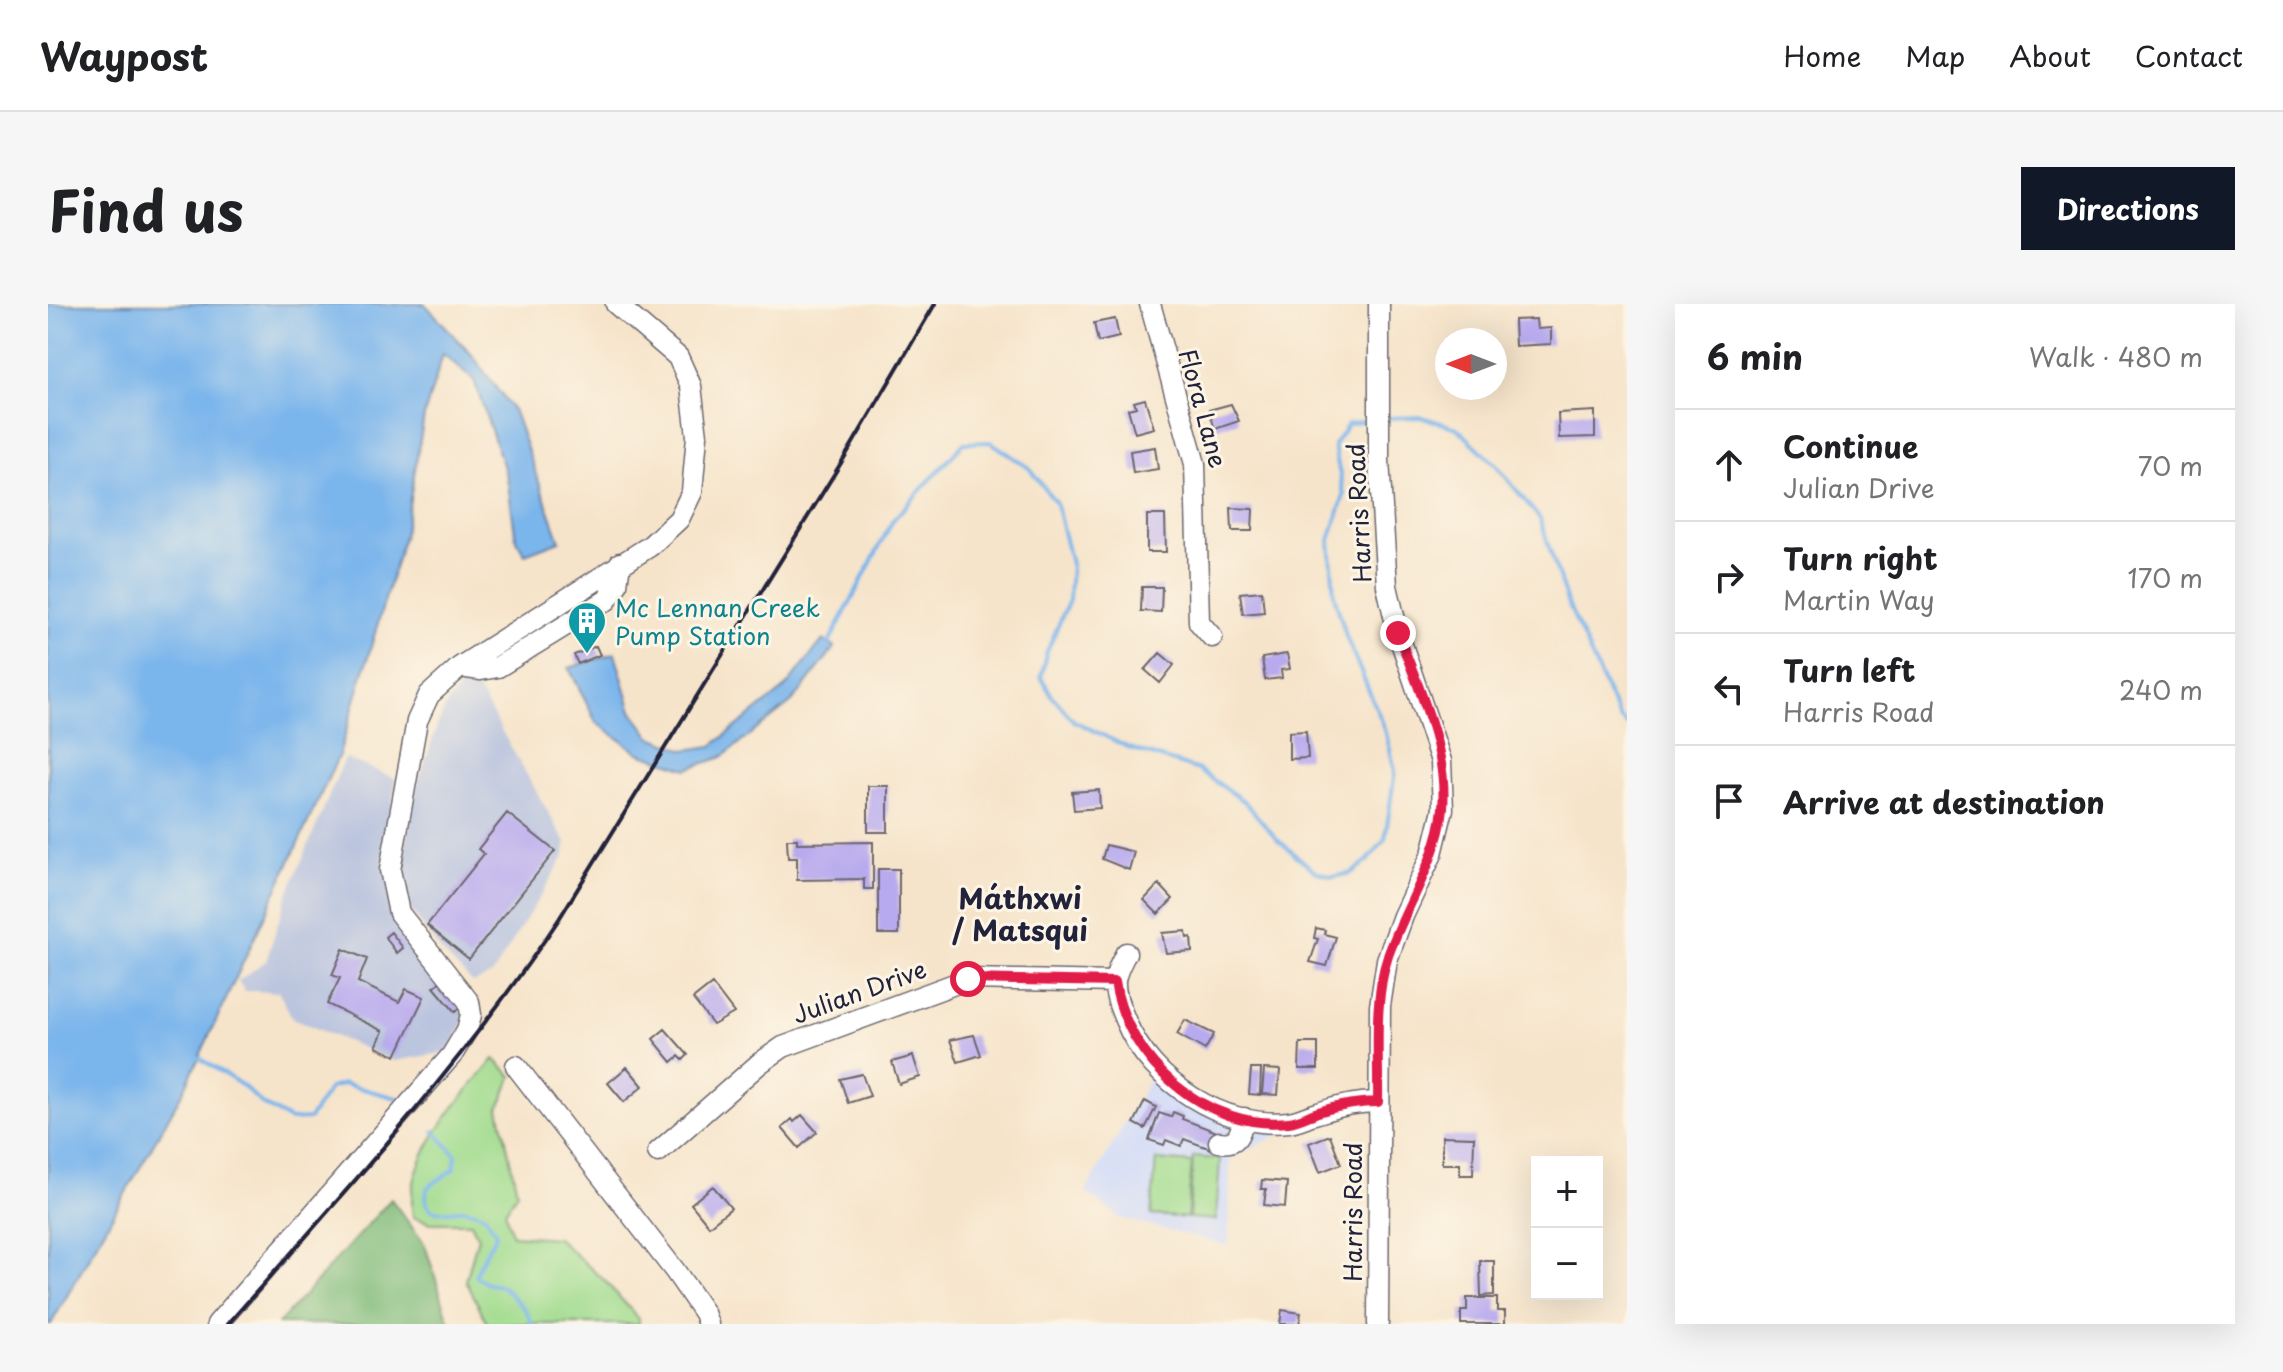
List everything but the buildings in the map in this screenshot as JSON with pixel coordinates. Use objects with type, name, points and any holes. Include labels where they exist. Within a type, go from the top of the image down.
[{"type":"street","points":[[217,1324],[414,1100],[452,1055],[467,1030],[471,1015],[469,1002],[399,913],[390,870],[417,721],[429,695],[460,667],[650,546],[679,519],[692,492],[697,436],[691,386],[678,357],[616,304]]},
{"type":"street","name":"Flora Lane","points":[[1150,304],[1195,464],[1205,630]]},
{"type":"street","name":"Harris Road","points":[[1378,1324],[1380,1006],[1387,960],[1403,916],[1432,854],[1443,809],[1441,761],[1398,633],[1387,586],[1379,460],[1379,304]]},
{"type":"street","points":[[460,667],[481,670],[498,667],[607,600],[617,585],[620,563]]},
{"type":"street","points":[[1126,953],[1115,982],[1119,1006],[1142,1052],[1177,1086],[1213,1109],[1244,1118],[1290,1122],[1360,1102],[1378,1102]]},
{"type":"street","name":"Julian Drive","points":[[658,1152],[760,1063],[783,1047],[968,979],[1115,982]]},
{"type":"street","points":[[516,1066],[675,1271],[704,1313],[708,1324]]},
{"type":"street","points":[[1219,1142],[1233,1143],[1237,1140],[1244,1118]]},
{"type":"shaded area","points":[[469,674],[566,843],[565,855],[492,975],[473,983],[442,952],[410,909],[401,870],[415,792],[437,726],[447,704]]},
{"type":"shaded area","points":[[345,758],[396,779],[383,862],[429,964],[466,1017],[448,1052],[394,1061],[292,1018],[279,992],[245,991],[238,981],[266,961],[286,898]]},
{"type":"shaded area","points":[[1153,1074],[1251,1129],[1281,1134],[1230,1158],[1229,1246],[1120,1218],[1085,1192]]},
{"type":"green space","points":[[494,1059],[512,1076],[499,1108],[517,1192],[505,1212],[512,1235],[557,1238],[604,1280],[639,1319],[639,1324],[488,1324],[466,1281],[478,1237],[471,1223],[431,1223],[413,1217],[412,1195],[425,1152],[450,1112]]},
{"type":"green space","points":[[1193,1157],[1220,1159],[1216,1220],[1189,1218]]},
{"type":"green space","points":[[1156,1160],[1192,1163],[1187,1218],[1151,1215]]},
{"type":"green space","points":[[391,1199],[425,1245],[450,1324],[278,1324]]},
{"type":"water","points":[[48,304],[425,304],[472,355],[514,412],[560,541],[525,554],[516,540],[507,477],[474,380],[443,354],[424,416],[404,535],[339,755],[184,1090],[51,1324],[48,1324]]},
{"type":"water","points":[[823,640],[835,647],[792,702],[722,757],[687,769],[639,753],[596,722],[569,668],[615,653],[632,711],[651,737],[685,750],[712,746],[785,688]]},
{"type":"waterway","points":[[1386,418],[1422,417],[1457,428],[1496,465],[1540,519],[1566,599],[1619,718],[1627,725]]},
{"type":"waterway","points":[[828,645],[893,520],[964,443],[991,442],[1029,468],[1056,503],[1071,564],[1069,600],[1046,654],[1041,677],[1052,696],[1074,721],[1129,748],[1199,770],[1245,802],[1278,840],[1315,871],[1333,877],[1351,873],[1367,861],[1385,840],[1395,771],[1385,729],[1347,639],[1334,595],[1330,540],[1344,495],[1334,445],[1348,424],[1373,420]]},
{"type":"waterway","points":[[195,1055],[243,1086],[262,1104],[290,1120],[309,1119],[330,1088],[344,1084],[397,1098]]},
{"type":"waterway","points":[[434,1131],[456,1155],[454,1169],[427,1188],[428,1206],[437,1211],[469,1210],[485,1216],[496,1233],[476,1276],[488,1284],[502,1286],[526,1310],[532,1324]]},
{"type":"railway","points":[[228,1324],[401,1127],[522,973],[559,919],[846,455],[935,304]]},
{"type":"place","name":"Mc Lennan Creek Pump Station","points":[[587,655]]},
{"type":"district","name":"Máthxwi / Matsqui","points":[[1020,913]]},
{"type":"route","points":[[968,979],[1115,982],[1119,1006],[1142,1052],[1177,1086],[1213,1109],[1233,1116],[1290,1122],[1360,1102],[1378,1102],[1380,1006],[1387,960],[1403,916],[1432,854],[1443,809],[1441,761],[1398,633]]}]
